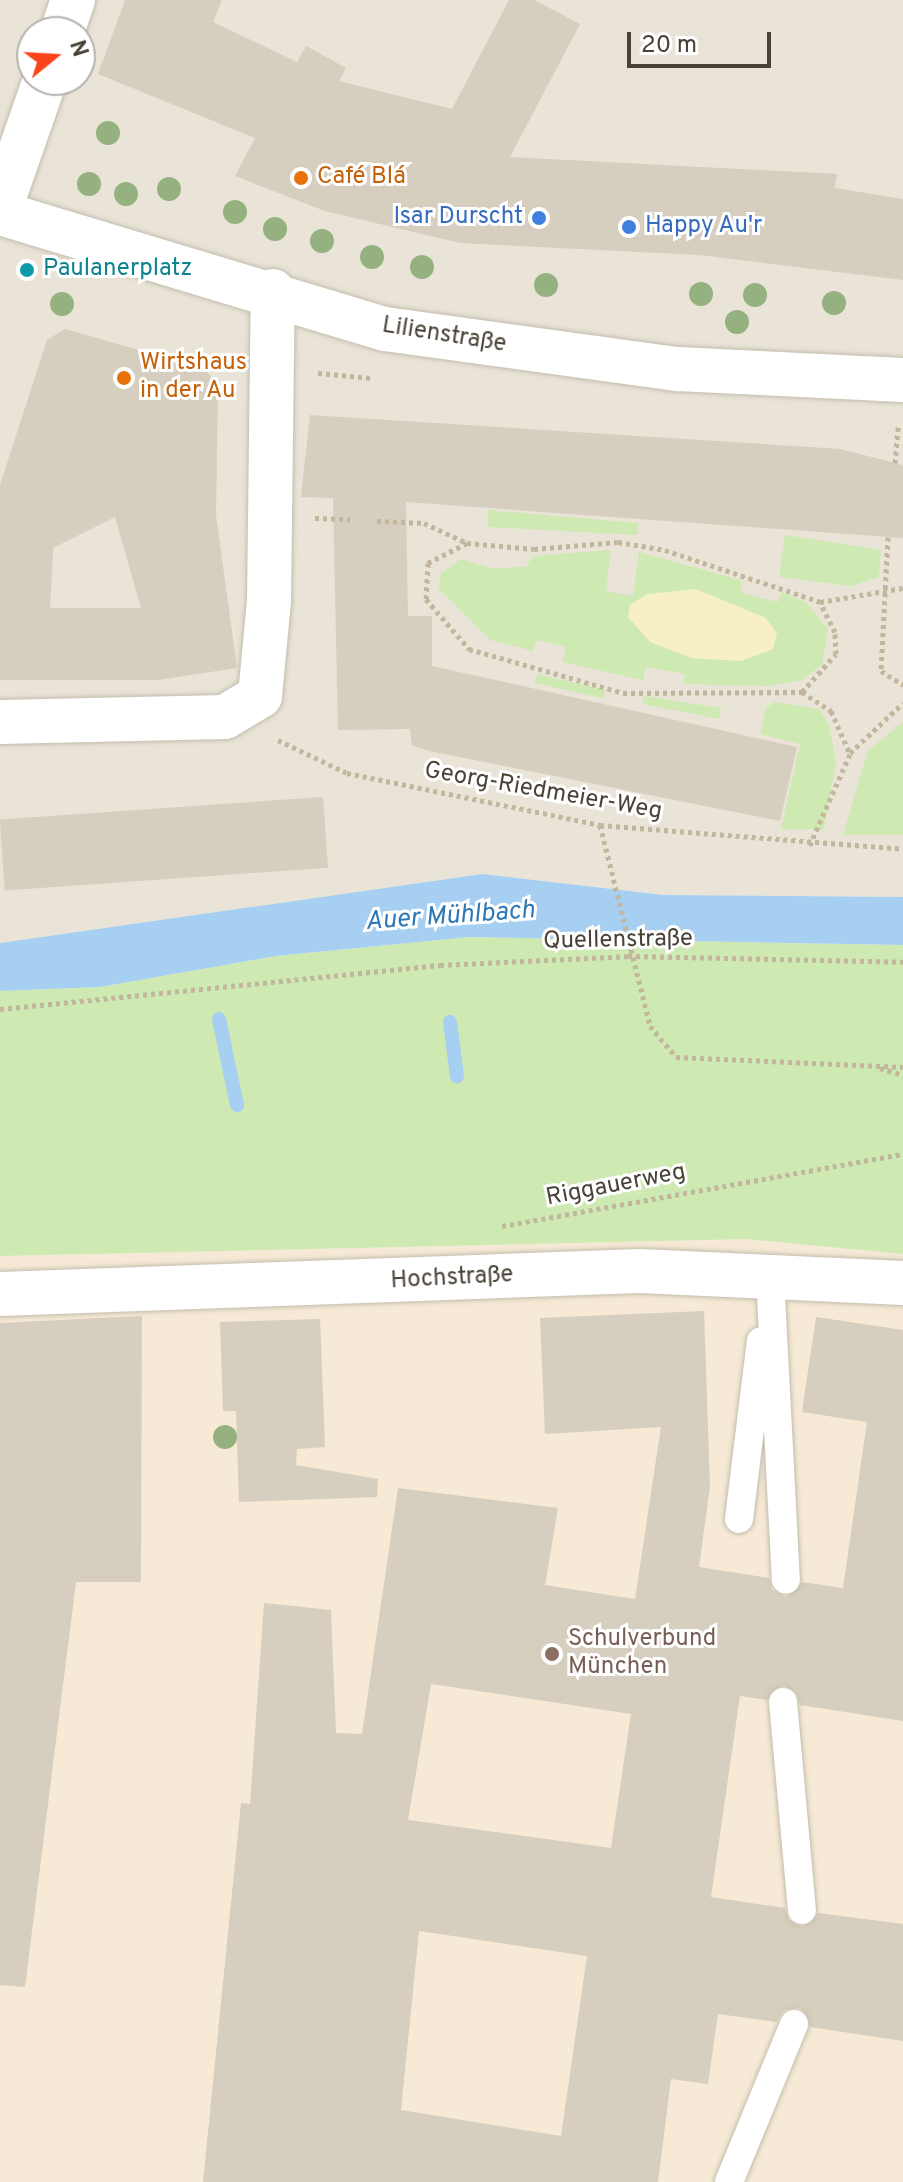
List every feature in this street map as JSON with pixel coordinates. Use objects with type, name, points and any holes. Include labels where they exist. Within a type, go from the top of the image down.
[{"type":"street","points":[[0,211],[40,96]]},
{"type":"street","name":"Lilienstraße","points":[[0,211],[400,331],[678,369],[903,380]]},
{"type":"street","points":[[0,722],[225,717],[251,705],[265,669],[273,291]]},
{"type":"street","name":"Hochstraße","points":[[0,1294],[640,1271],[903,1283]]},
{"type":"lane","points":[[739,1519],[770,1277]]},
{"type":"lane","points":[[770,1277],[786,1580]]},
{"type":"lane","points":[[783,1702],[802,1910]]},
{"type":"lane","points":[[729,2182],[794,2024]]},
{"type":"path","points":[[377,521],[424,523],[467,543],[641,546],[820,602],[903,588]]},
{"type":"path","points":[[888,537],[881,592],[881,671],[903,685]]},
{"type":"path","points":[[467,543],[428,563],[426,599],[469,649],[623,693],[802,692],[831,711],[850,754]]},
{"type":"path","points":[[802,692],[836,654],[835,632],[820,602]]},
{"type":"path","points":[[809,847],[850,754],[903,703]]},
{"type":"path","name":"Georg-Riedmeier-Weg","points":[[251,705],[278,740],[347,773],[600,825],[809,847],[903,849]]},
{"type":"path","points":[[600,825],[628,956],[650,1026],[676,1057],[903,1067]]},
{"type":"path","name":"Quellenstraße","points":[[0,1009],[440,965],[628,956],[903,962]]},
{"type":"path","points":[[872,1066],[903,1075]]},
{"type":"path","name":"Riggauerweg","points":[[491,1228],[903,1154]]},
{"type":"shaded area","points":[[0,0],[903,0],[903,897],[664,895],[482,874],[0,943]]},
{"type":"shaded area","points":[[747,1239],[903,1254],[903,2182],[0,2182],[0,1256]]},
{"type":"green space","points":[[488,510],[638,523],[638,535],[488,527]]},
{"type":"green space","points":[[785,535],[881,550],[879,577],[850,586],[779,577]]},
{"type":"green space","points":[[611,550],[606,591],[633,596],[639,552],[741,580],[742,593],[778,602],[782,592],[807,603],[828,629],[822,665],[802,680],[767,686],[683,684],[685,674],[646,667],[643,680],[562,662],[566,647],[536,640],[533,651],[490,640],[439,589],[441,573],[461,559],[490,568],[526,567],[533,556]]},
{"type":"green space","points":[[537,674],[605,690],[603,699],[535,683]]},
{"type":"green space","points":[[644,696],[721,708],[720,719],[643,704]]},
{"type":"green space","points":[[775,702],[819,709],[829,725],[836,762],[824,829],[781,829],[800,744],[760,734],[766,708]]},
{"type":"green space","points":[[903,722],[903,835],[843,835],[868,750]]},
{"type":"green space","points":[[469,937],[903,945],[903,1254],[747,1239],[0,1256],[0,991],[100,987],[276,956]]},
{"type":"sand","points":[[696,589],[766,618],[777,633],[773,649],[741,661],[691,658],[650,642],[628,617],[630,605],[648,594]]},
{"type":"water","name":"Auer Mühlbach","points":[[482,874],[664,895],[903,897],[903,945],[469,937],[276,956],[100,987],[0,991],[0,943]]},
{"type":"building","points":[[125,0],[222,0],[213,22],[297,62],[306,46],[346,68],[339,81],[452,109],[509,0],[534,0],[580,24],[510,157],[837,174],[835,188],[903,199],[903,280],[699,255],[460,243],[325,211],[235,176],[255,138],[98,74]]},
{"type":"building","points":[[65,329],[205,369],[218,386],[216,515],[237,668],[158,680],[0,680],[0,485],[47,340]],"holes":[[[115,517],[141,608],[50,608],[53,548]]]},
{"type":"building","points":[[310,415],[840,449],[903,465],[903,538],[406,502],[408,616],[432,616],[432,666],[797,747],[780,821],[429,751],[412,745],[410,729],[338,730],[333,498],[301,497]]},
{"type":"building","points":[[323,797],[328,868],[5,890],[0,820]]},
{"type":"building","points":[[704,1311],[710,1486],[699,1567],[769,1578],[772,1590],[786,1597],[802,1582],[843,1588],[867,1422],[802,1412],[816,1317],[903,1330],[903,1721],[800,1705],[796,1692],[782,1685],[767,1700],[740,1696],[711,1897],[785,1908],[789,1920],[803,1927],[818,1913],[903,1924],[903,2041],[810,2027],[800,2008],[784,2010],[776,2022],[718,2014],[708,2084],[671,2079],[658,2182],[203,2182],[241,1803],[250,1804],[264,1603],[331,1610],[336,1733],[362,1734],[398,1488],[558,1508],[545,1585],[635,1599],[661,1427],[545,1434],[540,1318]],"holes":[[[431,1684],[631,1714],[611,1848],[408,1820]],[[419,1931],[587,1956],[561,2136],[401,2110]]]},
{"type":"building","points":[[142,1316],[141,1582],[76,1582],[25,1987],[0,1985],[0,1323]]},
{"type":"building","points":[[320,1319],[325,1447],[297,1449],[296,1465],[378,1479],[377,1497],[239,1502],[236,1411],[223,1411],[220,1322]]},
{"type":"waterway","points":[[219,1019],[237,1105]]},
{"type":"waterway","points":[[450,1022],[457,1077]]},
{"type":"place","name":"Café Blá","points":[[301,178]]},
{"type":"place","name":"Isar Durscht","points":[[539,218]]},
{"type":"place","name":"Happy Au'r","points":[[629,227]]},
{"type":"place","name":"Paulanerplatz","points":[[27,270]]},
{"type":"place","name":"Wirtshaus in der Au","points":[[124,378]]},
{"type":"place","name":"Schulverbund München","points":[[552,1654]]}]
